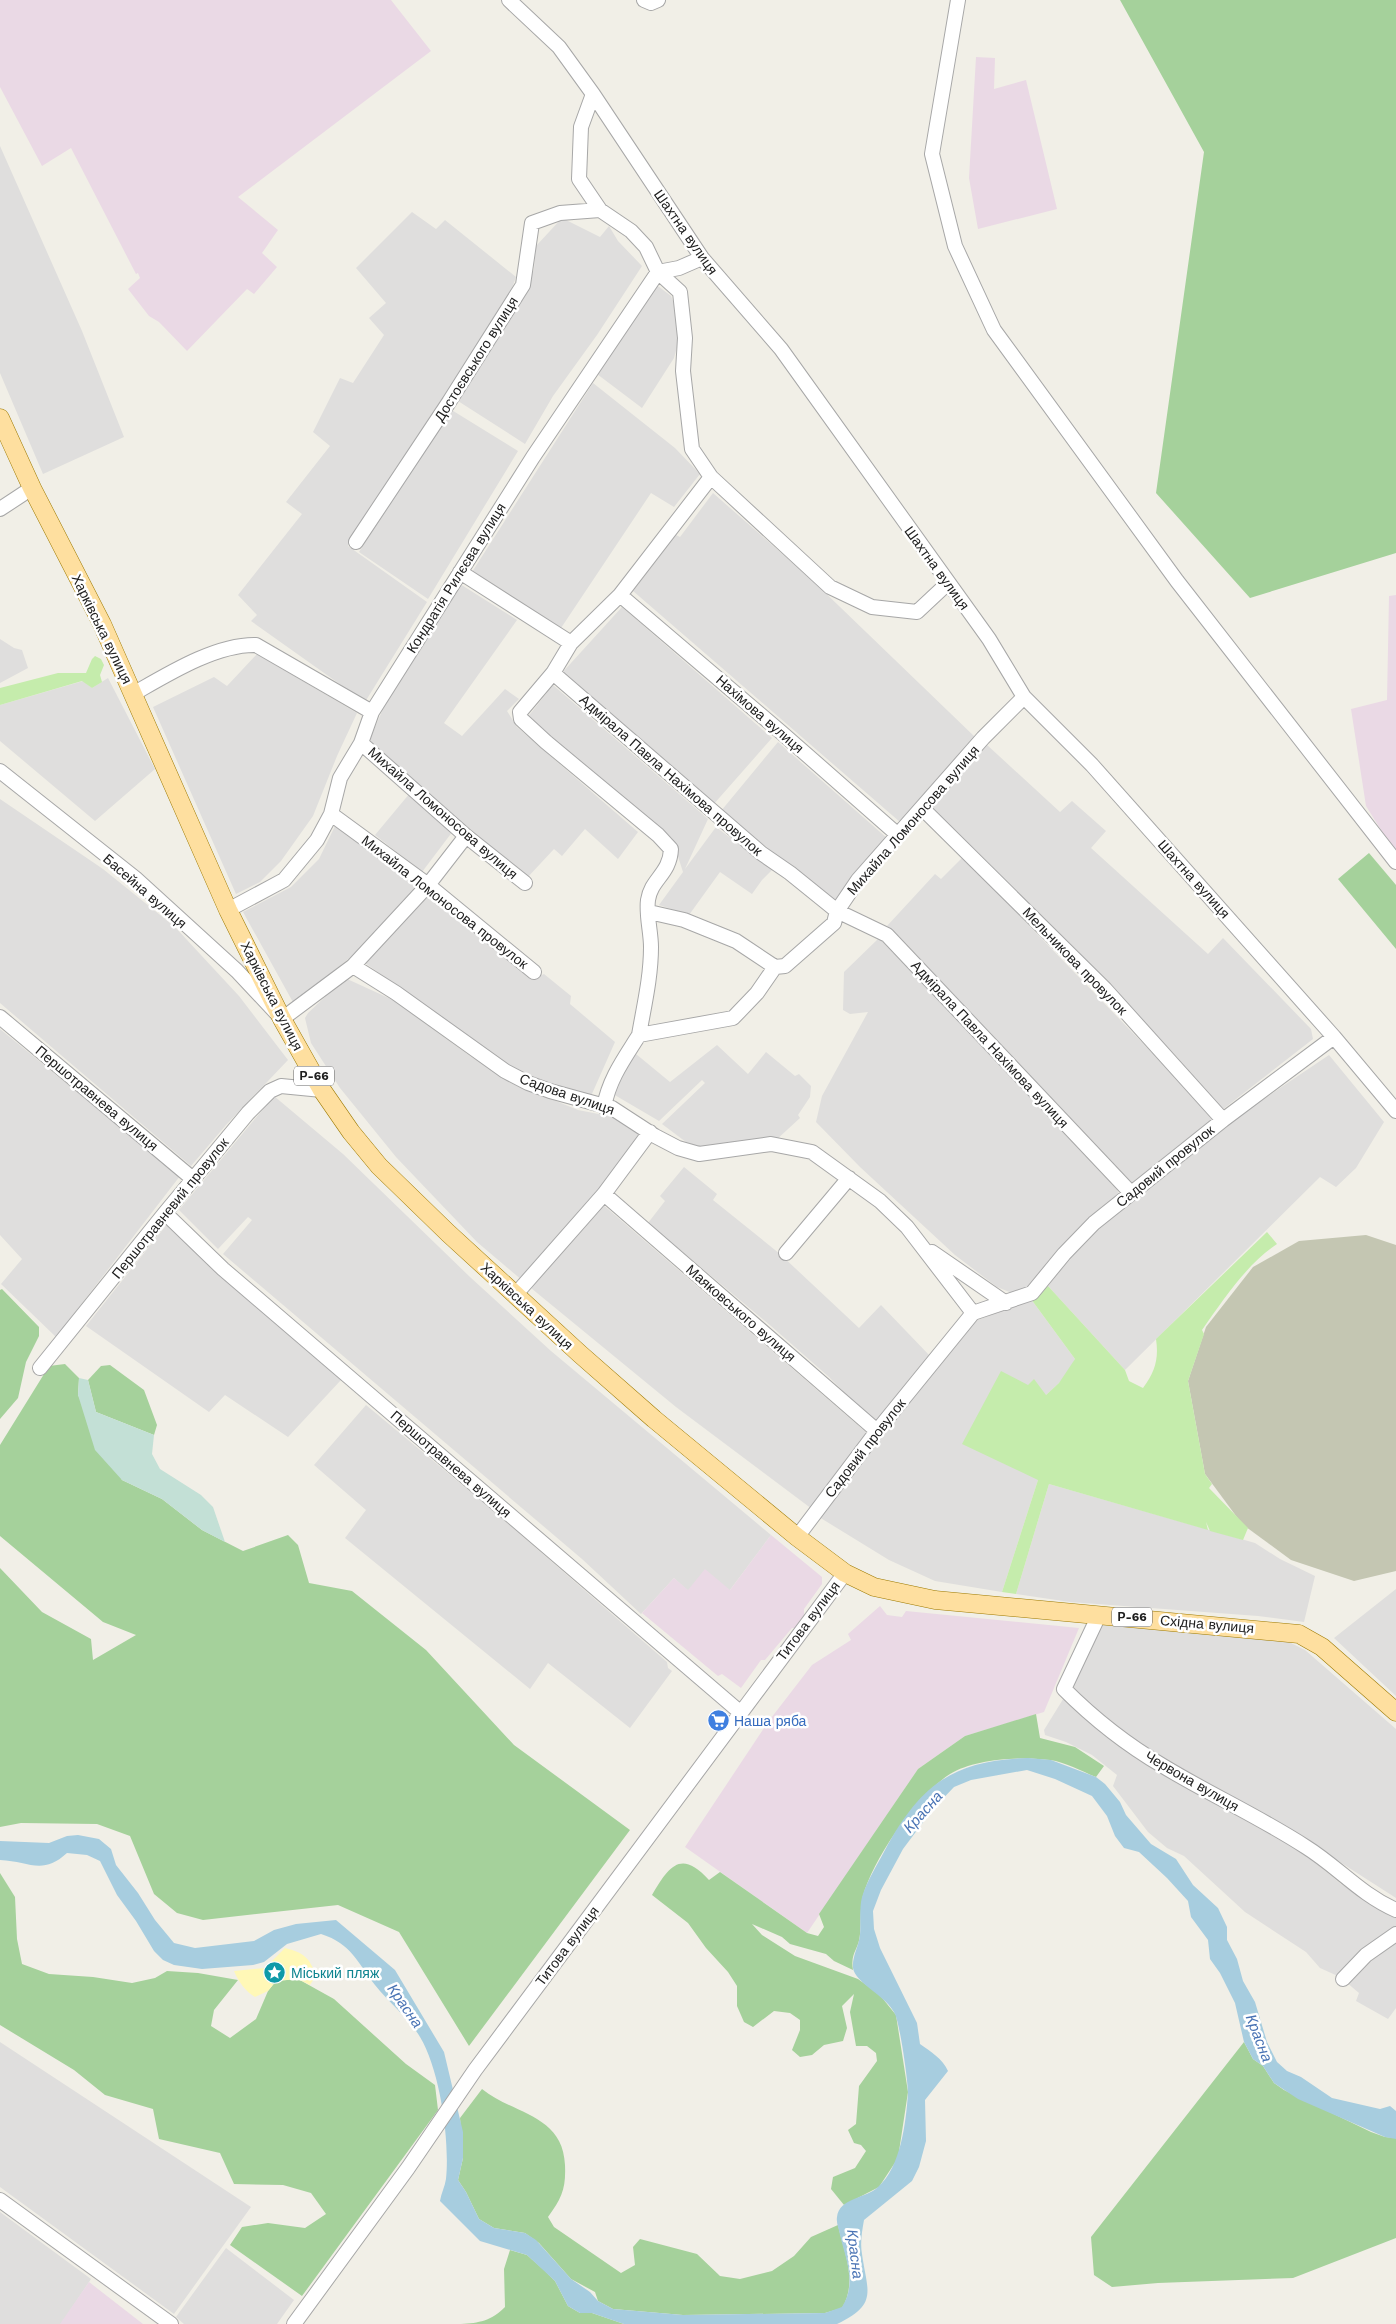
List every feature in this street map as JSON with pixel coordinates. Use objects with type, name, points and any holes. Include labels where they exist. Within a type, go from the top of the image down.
[{"type":"main road","name":"Харківська вулиця","points":[[0,418],[32,488],[102,624],[228,910],[282,1019],[322,1090],[350,1132],[379,1166],[516,1295],[654,1419],[797,1537],[845,1573]]},
{"type":"main road","name":"Східна вулиця","points":[[845,1573],[874,1587],[935,1600],[1299,1634],[1322,1647],[1396,1712]]},
{"type":"street","name":"Шахтна вулиця","points":[[509,0],[559,47],[593,94],[702,258],[781,349],[989,639],[1024,697],[1092,765],[1334,1037],[1396,1111]]},
{"type":"street","points":[[644,0],[651,3],[658,0]]},
{"type":"street","points":[[958,0],[932,154],[955,246],[994,330],[1177,581],[1396,862]]},
{"type":"street","points":[[593,94],[581,127],[579,178],[600,210],[631,231],[646,247],[658,272],[680,292],[685,338],[683,372],[692,449],[711,477],[830,587],[872,607],[917,612],[948,583]]},
{"type":"street","name":"Достоєвського вулиця","points":[[356,542],[449,402],[523,285],[532,223],[560,213],[600,210]]},
{"type":"street","points":[[658,272],[679,268],[702,258]]},
{"type":"street","name":"Кондратія Рилєєва вулиця","points":[[228,910],[284,880],[318,840],[331,814],[340,778],[361,743],[372,712],[533,456],[658,272]]},
{"type":"street","points":[[604,1106],[607,1089],[613,1076],[639,1035],[650,971],[651,946],[647,902],[650,890],[670,862],[671,848],[658,834],[546,742],[521,719],[520,712],[553,673],[571,643],[620,595],[711,477]]},
{"type":"street","points":[[0,510],[32,488]]},
{"type":"street","points":[[460,572],[571,643]]},
{"type":"street","name":"Нахімова вулиця","points":[[620,595],[898,835]]},
{"type":"street","points":[[134,694],[168,674],[226,649],[242,645],[256,645],[372,712]]},
{"type":"street","name":"Адмірала Павла Нахімова провулок","points":[[553,673],[720,820],[761,853],[790,872],[836,911]]},
{"type":"street","name":"Михайла Ломоносова вулиця","points":[[639,1035],[733,1018],[780,967],[834,923],[836,911],[858,880],[983,738],[1024,697]]},
{"type":"street","name":"Михайла Ломоносова вулиця","points":[[361,743],[466,836],[525,883]]},
{"type":"street","name":"Басейна вулиця","points":[[0,772],[135,878],[237,971],[282,1019]]},
{"type":"street","name":"Мельникова провулок","points":[[922,808],[1106,989],[1223,1120]]},
{"type":"street","name":"Михайла Ломоносова провулок","points":[[331,814],[428,884],[534,972]]},
{"type":"street","points":[[282,1019],[353,966],[428,884],[466,836]]},
{"type":"street","name":"Адмірала Павла Нахімова вулиця","points":[[836,911],[887,934],[1131,1193]]},
{"type":"street","points":[[649,912],[684,920],[736,941],[780,967]]},
{"type":"street","name":"Садова вулиця","points":[[353,966],[396,993],[505,1071],[528,1084],[576,1100],[604,1106],[625,1115],[678,1148],[699,1154],[771,1144],[812,1152],[880,1201],[923,1246],[973,1313]]},
{"type":"street","name":"Першотравнева вулиця","points":[[0,1017],[193,1179]]},
{"type":"street","name":"Садовий провулок","points":[[797,1537],[877,1431],[973,1313],[1032,1293],[1064,1254],[1094,1223],[1223,1120],[1334,1037]]},
{"type":"street","name":"Першотравневий провулок","points":[[40,1368],[248,1112],[270,1091],[281,1086],[322,1090]]},
{"type":"street","points":[[516,1295],[604,1194],[650,1132]]},
{"type":"street","points":[[786,1253],[849,1178]]},
{"type":"street","name":"Маяковського вулиця","points":[[604,1194],[877,1431]]},
{"type":"street","name":"Першотравнева вулиця","points":[[165,1213],[223,1269],[741,1712]]},
{"type":"street","points":[[923,1246],[1006,1303]]},
{"type":"street","name":"Титова вулиця","points":[[294,2324],[408,2168],[475,2070],[845,1573]]},
{"type":"street","name":"Червона вулиця","points":[[1099,1614],[1064,1689],[1073,1698],[1114,1732],[1162,1766],[1307,1847],[1358,1889],[1396,1910]]},
{"type":"street","points":[[1343,1979],[1366,1955],[1396,1934]]},
{"type":"street","points":[[0,2200],[171,2324]]},
{"type":"shaded area","points":[[0,0],[391,0],[431,51],[238,197],[278,230],[262,253],[277,267],[254,294],[247,289],[187,351],[159,322],[149,316],[128,289],[140,278],[138,273],[136,274],[71,148],[42,166],[0,87]]},
{"type":"shaded area","points":[[976,57],[995,58],[994,89],[1026,80],[1057,209],[978,229],[969,178]]},
{"type":"shaded area","points":[[0,146],[82,331],[124,437],[43,474],[0,373]]},
{"type":"shaded area","points":[[412,212],[436,229],[445,220],[516,277],[508,299],[348,546],[427,602],[365,702],[251,621],[257,615],[238,595],[302,514],[286,502],[330,446],[313,432],[340,378],[353,383],[384,335],[369,318],[386,303],[356,268]]},
{"type":"shaded area","points":[[562,218],[600,237],[609,226],[618,241],[642,266],[597,335],[553,396],[525,444],[458,401],[528,285],[534,269],[536,246]]},
{"type":"shaded area","points":[[654,283],[671,296],[679,316],[679,340],[674,358],[642,408],[597,374]]},
{"type":"shaded area","points":[[593,383],[675,448],[700,474],[674,507],[651,493],[561,628],[472,572]]},
{"type":"shaded area","points":[[450,409],[518,451],[428,599],[359,552]]},
{"type":"shaded area","points":[[713,493],[812,580],[976,738],[900,822],[633,591],[676,535],[680,537]]},
{"type":"shaded area","points":[[460,584],[517,620],[444,723],[462,736],[505,689],[519,699],[507,711],[517,727],[638,832],[618,859],[585,829],[562,856],[554,849],[527,878],[445,810],[369,741],[389,695],[420,651]]},
{"type":"shaded area","points":[[1396,595],[1396,854],[1366,806],[1351,709],[1387,700],[1389,596]]},
{"type":"shaded area","points":[[622,607],[772,738],[713,805],[561,674]]},
{"type":"shaded area","points":[[0,639],[14,648],[22,650],[28,668],[0,683]]},
{"type":"shaded area","points":[[257,654],[357,713],[313,816],[281,861],[260,882],[236,894],[153,707],[214,677],[227,686]]},
{"type":"shaded area","points":[[108,678],[155,769],[95,821],[0,741],[0,705],[83,681],[92,688]]},
{"type":"shaded area","points":[[553,685],[708,819],[685,869],[716,827],[753,855],[774,868],[752,894],[720,872],[689,915],[659,905],[683,872],[672,838],[596,778],[527,718]]},
{"type":"shaded area","points":[[778,742],[888,839],[836,905],[721,811]]},
{"type":"shaded area","points":[[986,744],[1060,812],[1072,801],[1106,831],[1091,848],[1208,954],[1223,938],[1311,1029],[1313,1039],[1222,1110],[1176,1056],[1095,970],[931,808]]},
{"type":"shaded area","points":[[410,793],[453,831],[422,872],[375,835]]},
{"type":"shaded area","points":[[0,799],[103,869],[175,927],[239,996],[288,1060],[226,1125],[191,1166],[0,1003]]},
{"type":"shaded area","points":[[335,826],[419,887],[359,950],[294,1004],[243,912],[291,887],[319,859]]},
{"type":"shaded area","points":[[963,857],[1215,1118],[1132,1184],[887,926],[935,874],[941,879]]},
{"type":"shaded area","points":[[427,893],[536,978],[544,974],[571,996],[570,1004],[615,1042],[591,1096],[531,1079],[484,1049],[365,963]]},
{"type":"shaded area","points":[[879,938],[1113,1181],[1119,1194],[1049,1260],[1028,1288],[1017,1295],[997,1287],[955,1255],[860,1167],[816,1122],[822,1096],[868,1012],[850,1014],[843,1010],[844,972]]},
{"type":"shaded area","points":[[345,978],[393,1000],[470,1056],[519,1086],[578,1110],[614,1117],[636,1129],[640,1139],[523,1281],[477,1242],[396,1157],[340,1088],[311,1043],[305,1018]]},
{"type":"shaded area","points":[[0,1029],[180,1176],[56,1337],[1,1284],[22,1259],[0,1235]]},
{"type":"shaded area","points":[[717,1045],[748,1074],[766,1052],[795,1076],[799,1074],[811,1086],[810,1097],[798,1115],[800,1118],[775,1141],[702,1148],[686,1142],[662,1124],[705,1083],[702,1080],[659,1121],[613,1094],[626,1064],[630,1063],[636,1054],[670,1082]]},
{"type":"shaded area","points":[[1329,1055],[1384,1122],[1356,1168],[1336,1187],[1320,1177],[1125,1370],[1048,1286],[1074,1252],[1113,1212],[1240,1115]]},
{"type":"shaded area","points":[[274,1096],[343,1154],[470,1277],[551,1351],[771,1535],[730,1590],[688,1591],[674,1578],[641,1614],[582,1559],[223,1254],[252,1220],[248,1217],[218,1249],[179,1210]]},
{"type":"shaded area","points":[[684,1167],[717,1194],[713,1200],[780,1254],[859,1328],[881,1305],[930,1356],[877,1426],[829,1377],[648,1223],[665,1201],[660,1196]]},
{"type":"shaded area","points":[[601,1203],[868,1434],[812,1509],[676,1407],[531,1288]]},
{"type":"shaded area","points":[[168,1223],[341,1380],[288,1437],[225,1395],[209,1412],[86,1326]]},
{"type":"shaded area","points":[[1366,1235],[1396,1245],[1396,1571],[1354,1581],[1291,1560],[1242,1524],[1205,1474],[1188,1381],[1206,1327],[1253,1267],[1299,1241]]},
{"type":"shaded area","points":[[1031,1299],[1075,1359],[1068,1375],[1046,1395],[1038,1480],[1002,1592],[935,1581],[889,1560],[819,1517],[968,1324]]},
{"type":"shaded area","points":[[79,1378],[88,1380],[96,1412],[154,1435],[152,1454],[160,1469],[201,1495],[213,1507],[225,1542],[202,1530],[162,1499],[122,1480],[95,1450],[78,1395]]},
{"type":"shaded area","points":[[366,1405],[490,1508],[667,1662],[668,1668],[672,1671],[630,1728],[548,1663],[530,1689],[345,1538],[366,1510],[314,1465]]},
{"type":"shaded area","points":[[1049,1484],[1255,1543],[1280,1559],[1315,1576],[1304,1622],[1258,1616],[1070,1602],[1016,1594]]},
{"type":"shaded area","points":[[771,1535],[822,1577],[822,1584],[804,1609],[804,1615],[796,1628],[792,1628],[765,1660],[761,1660],[741,1688],[722,1674],[718,1676],[642,1613],[674,1578],[688,1590],[705,1569],[730,1590]]},
{"type":"shaded area","points":[[1396,1589],[1396,1696],[1334,1638]]},
{"type":"shaded area","points":[[880,1606],[887,1615],[902,1617],[906,1611],[1079,1628],[1044,1712],[965,1736],[918,1769],[807,1933],[685,1847],[768,1722],[812,1665],[851,1640],[848,1634]]},
{"type":"shaded area","points":[[1102,1625],[1285,1640],[1305,1650],[1396,1729],[1396,1898],[1304,1839],[1185,1774],[1125,1734],[1070,1690]]},
{"type":"shaded area","points":[[1065,1696],[1216,1804],[1303,1852],[1341,1884],[1376,1907],[1396,1916],[1396,1929],[1340,1977],[1320,1968],[1306,1952],[1245,1912],[1184,1856],[1167,1848],[1148,1832],[1113,1786],[1117,1775],[1092,1755],[1066,1742],[1045,1735],[1044,1730]]},
{"type":"shaded area","points":[[1396,1937],[1396,2008],[1388,2019],[1356,2001],[1359,1993],[1346,1982]]},
{"type":"shaded area","points":[[0,2042],[251,2207],[174,2314],[0,2187]]},
{"type":"shaded area","points":[[0,2212],[91,2279],[61,2324],[0,2324]]},
{"type":"shaded area","points":[[226,2248],[294,2300],[277,2324],[184,2324],[176,2317]]},
{"type":"shaded area","points":[[89,2282],[143,2324],[60,2324]]},
{"type":"green space","points":[[1120,0],[1396,0],[1396,553],[1250,598],[1156,493],[1204,152]]},
{"type":"green space","points":[[95,656],[101,659],[104,665],[100,675],[102,682],[92,688],[82,681],[0,705],[0,688],[58,673],[86,673]]},
{"type":"green space","points":[[1369,853],[1396,885],[1396,949],[1338,879]]},
{"type":"green space","points":[[1267,1232],[1277,1244],[1245,1273],[1202,1330],[1204,1334],[1188,1381],[1205,1474],[1212,1484],[1209,1488],[1248,1528],[1243,1540],[1210,1531],[1206,1522],[1208,1530],[1049,1484],[1016,1594],[1002,1592],[1038,1480],[962,1444],[1001,1371],[1028,1385],[1034,1379],[1046,1395],[1059,1383],[1075,1359],[1031,1299],[1048,1286],[1125,1370],[1129,1381],[1143,1388],[1151,1376],[1155,1365],[1157,1353],[1156,1339]]},
{"type":"green space","points":[[2,1289],[39,1327],[39,1336],[26,1362],[18,1398],[0,1419],[0,1290]]},
{"type":"green space","points":[[65,1364],[79,1378],[78,1395],[122,1480],[162,1499],[202,1530],[243,1551],[288,1535],[298,1545],[309,1583],[352,1591],[426,1650],[514,1745],[630,1830],[469,2046],[399,1932],[338,1905],[203,1920],[177,1913],[154,1894],[130,1836],[97,1824],[21,1823],[0,1827],[0,1568],[42,1612],[91,1639],[93,1660],[136,1635],[103,1622],[0,1536],[0,1445],[49,1366]]},
{"type":"green space","points":[[110,1365],[144,1390],[157,1425],[154,1435],[96,1412],[88,1380],[101,1366]]},
{"type":"green space","points":[[1036,1714],[1040,1738],[1075,1747],[1104,1766],[1096,1777],[1056,1761],[1026,1758],[998,1760],[960,1769],[937,1784],[898,1829],[876,1864],[868,1881],[862,1901],[860,1934],[852,1964],[853,1970],[834,1961],[826,1954],[790,1944],[782,1937],[752,1924],[762,1935],[795,1956],[858,1979],[879,1994],[896,2015],[908,2092],[898,2158],[879,2187],[844,2205],[831,2189],[833,2177],[855,2168],[866,2151],[861,2145],[854,2143],[848,2130],[856,2124],[859,2086],[877,2061],[876,2053],[867,2046],[856,2046],[850,2012],[854,1994],[842,2006],[847,2028],[843,2041],[824,2045],[812,2055],[800,2057],[792,2050],[800,2030],[800,2020],[790,2013],[774,2011],[753,2027],[744,2022],[737,2006],[737,1986],[728,1972],[706,1948],[688,1923],[652,1895],[664,1876],[676,1865],[683,1863],[691,1865],[709,1880],[720,1872],[807,1933],[818,1936],[824,1927],[819,1914],[918,1769],[965,1736]]},
{"type":"green space","points":[[0,1873],[15,1897],[17,1939],[22,1964],[49,1974],[93,1977],[132,1983],[155,1978],[167,1971],[198,1973],[238,1980],[214,2010],[211,2026],[230,2038],[256,2019],[268,1991],[276,1981],[298,1979],[334,1999],[406,2064],[435,2085],[438,2110],[302,2296],[230,2245],[242,2227],[268,2223],[305,2228],[326,2214],[311,2193],[283,2185],[234,2184],[220,2153],[159,2139],[153,2109],[105,2095],[74,2070],[0,2025]]},
{"type":"green space","points":[[1244,2042],[1253,2059],[1263,2066],[1274,2083],[1284,2090],[1371,2132],[1385,2137],[1396,2138],[1396,2238],[1293,2278],[1158,2283],[1112,2287],[1094,2275],[1091,2237]]},
{"type":"green space","points":[[482,2089],[534,2117],[546,2125],[555,2135],[562,2148],[565,2180],[560,2198],[548,2217],[554,2227],[621,2273],[635,2265],[633,2247],[640,2239],[697,2254],[720,2276],[740,2279],[772,2271],[794,2256],[811,2237],[838,2225],[849,2277],[847,2298],[842,2308],[825,2313],[683,2315],[613,2309],[598,2301],[595,2292],[571,2279],[539,2243],[525,2233],[494,2228],[479,2219],[458,2180],[463,2158],[460,2118]]},
{"type":"green space","points":[[510,2250],[527,2255],[545,2271],[555,2281],[568,2306],[580,2313],[592,2313],[624,2324],[461,2324],[484,2320],[495,2315],[505,2307],[504,2269]]},
{"type":"sand","name":"Міський пляж","points":[[285,1948],[301,1954],[311,1964],[316,1975],[310,1985],[298,1979],[276,1981],[268,1991],[255,1997],[248,1992],[234,1971],[265,1968]]},
{"type":"water","name":"Красна","points":[[1028,1758],[1051,1760],[1096,1777],[1105,1784],[1120,1802],[1126,1815],[1151,1844],[1176,1859],[1193,1885],[1218,1908],[1227,1927],[1227,1940],[1237,1959],[1243,1981],[1255,2002],[1267,2042],[1277,2062],[1287,2071],[1301,2077],[1332,2098],[1380,2109],[1390,2106],[1396,2111],[1396,2139],[1385,2137],[1298,2099],[1274,2083],[1263,2066],[1253,2059],[1244,2042],[1235,2003],[1220,1973],[1210,1959],[1208,1940],[1191,1917],[1188,1901],[1139,1852],[1124,1848],[1115,1836],[1107,1816],[1092,1796],[1055,1779],[1027,1770],[971,1780],[954,1787],[933,1809],[903,1849],[881,1890],[873,1911],[874,1929],[880,1948],[917,2023],[920,2044],[940,2059],[948,2071],[925,2100],[926,2141],[919,2167],[912,2181],[864,2220],[861,2246],[867,2287],[865,2303],[850,2317],[837,2324],[624,2324],[592,2313],[580,2313],[568,2306],[555,2281],[527,2255],[480,2241],[440,2201],[446,2179],[445,2126],[438,2086],[427,2051],[410,2023],[375,1985],[347,1948],[321,1934],[287,1944],[264,1962],[253,1965],[202,1969],[174,1965],[163,1960],[154,1951],[136,1921],[117,1895],[100,1861],[87,1855],[67,1853],[58,1860],[42,1866],[0,1860],[0,1841],[49,1843],[67,1836],[78,1835],[99,1839],[111,1849],[116,1865],[138,1893],[155,1920],[174,1943],[195,1948],[254,1941],[274,1930],[296,1924],[336,1920],[395,1970],[444,2052],[463,2132],[463,2158],[458,2180],[479,2219],[494,2228],[525,2233],[536,2240],[571,2279],[590,2292],[598,2301],[613,2309],[683,2315],[825,2313],[842,2307],[849,2290],[849,2272],[837,2222],[839,2211],[848,2202],[873,2191],[886,2178],[892,2168],[901,2143],[907,2105],[908,2093],[905,2065],[895,2014],[885,2001],[859,1979],[853,1968],[860,1935],[861,1906],[864,1891],[898,1827],[912,1808],[941,1780],[979,1764]]},
{"type":"place","name":"Наша ряба","points":[[718,1721]]},
{"type":"place","name":"Міський пляж","points":[[275,1973]]}]
